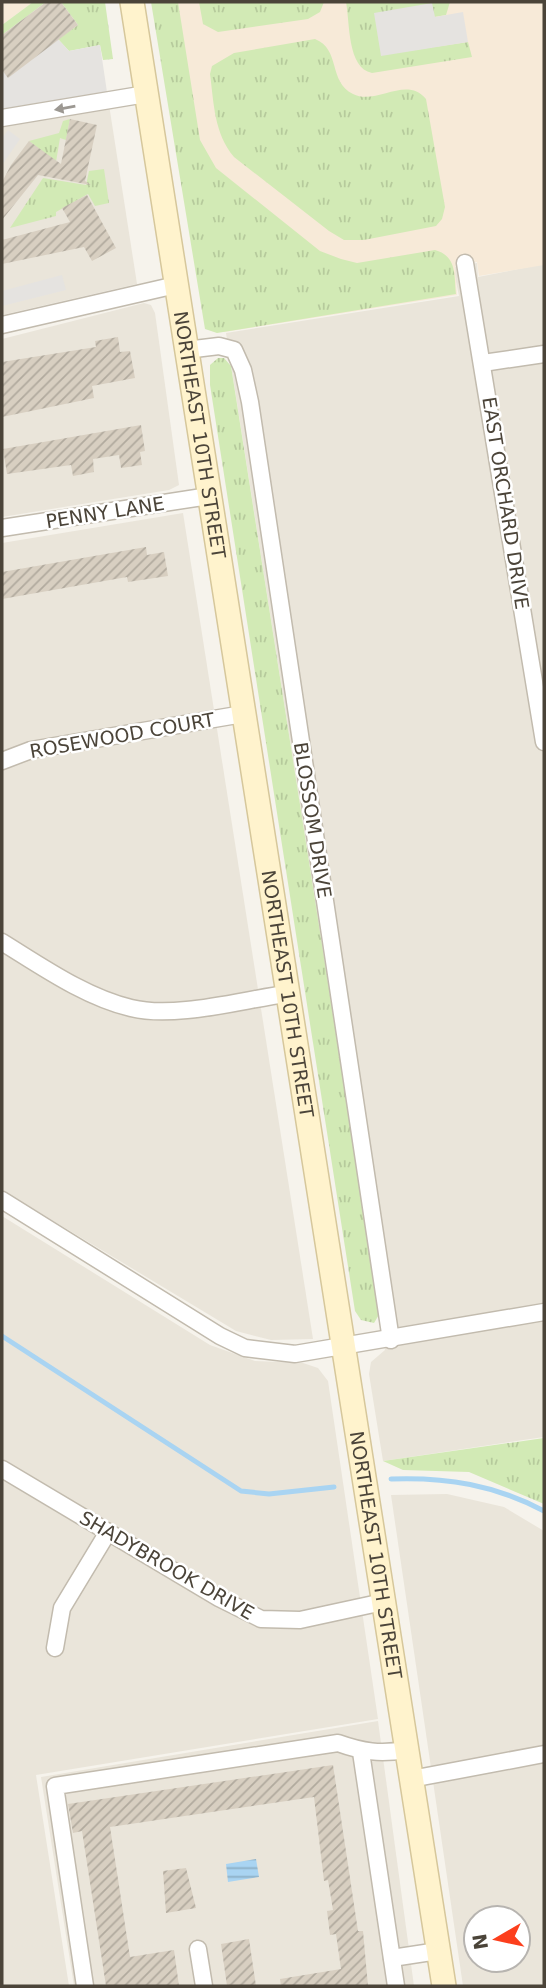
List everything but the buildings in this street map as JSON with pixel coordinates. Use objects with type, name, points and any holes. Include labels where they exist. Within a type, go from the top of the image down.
[{"type":"main road","name":"NORTHEAST 10TH STREET","points":[[132,2],[444,1986]]},
{"type":"street","points":[[6,117],[146,94]]},
{"type":"street","name":"EAST ORCHARD DRIVE","points":[[465,263],[544,742]]},
{"type":"street","points":[[2,325],[176,285]]},
{"type":"street","name":"BLOSSOM DRIVE","points":[[186,350],[219,346],[234,349],[243,370],[250,401],[391,1340]]},
{"type":"street","points":[[483,363],[544,354]]},
{"type":"street","name":"PENNY LANE","points":[[2,528],[209,496]]},
{"type":"street","name":"ROSEWOOD COURT","points":[[2,761],[32,750],[243,714]]},
{"type":"street","points":[[2,942],[53,973],[131,1008],[163,1010],[286,994]]},
{"type":"street","points":[[2,1200],[220,1336],[245,1348],[295,1354],[391,1340],[544,1312]]},
{"type":"street","name":"SHADYBROOK DRIVE","points":[[2,1469],[219,1598],[261,1619],[300,1620],[383,1602]]},
{"type":"street","points":[[55,1648],[62,1608],[108,1532]]},
{"type":"street","points":[[85,1986],[55,1786],[338,1743],[361,1752],[380,1754],[406,1749]]},
{"type":"street","points":[[361,1752],[396,1986]]},
{"type":"street","points":[[411,1779],[544,1754]]},
{"type":"street","points":[[198,1949],[204,1986]]},
{"type":"street","points":[[392,1958],[438,1951]]},
{"type":"shaded area","points":[[2,2],[33,2],[2,25]]},
{"type":"shaded area","points":[[172,2],[544,2],[544,265],[479,276],[477,262],[455,266],[457,295],[224,332]]},
{"type":"shaded area","points":[[432,3],[435,17],[463,12],[468,42],[381,56],[374,13]]},
{"type":"shaded area","points":[[58,39],[69,51],[100,45],[107,92],[2,109],[2,70],[8,77]]},
{"type":"shaded area","points":[[107,92],[137,284],[2,315],[2,109]]},
{"type":"shaded area","points":[[8,130],[20,139],[2,165],[2,138]]},
{"type":"shaded area","points":[[477,263],[478,277],[544,264],[544,1437],[383,1461],[369,1374],[371,1362],[385,1350],[381,1320],[226,333],[459,296],[453,267]]},
{"type":"shaded area","points":[[62,275],[66,290],[2,306],[2,291]]},
{"type":"shaded area","points":[[144,303],[151,305],[155,313],[179,485],[169,490],[2,517],[2,339]]},
{"type":"shaded area","points":[[183,513],[313,1339],[271,1340],[236,1331],[2,1190],[2,543]]},
{"type":"shaded area","points":[[2,1216],[210,1345],[255,1361],[303,1363],[318,1368],[328,1381],[378,1719],[36,1775],[69,1986],[2,1986]]},
{"type":"shaded area","points":[[447,1494],[504,1507],[544,1531],[544,1986],[463,1986],[391,1495]]},
{"type":"shaded area","points":[[378,1721],[414,1986],[74,1986],[41,1777]]},
{"type":"green space","points":[[33,2],[46,2],[2,35],[2,25]]},
{"type":"green space","points":[[61,2],[105,2],[113,59],[103,60],[100,45],[69,51],[58,39],[78,25]]},
{"type":"green space","points":[[151,2],[178,2],[200,140],[216,168],[320,251],[341,259],[357,263],[435,250],[442,253],[453,267],[456,294],[217,333],[205,329]]},
{"type":"green space","points":[[199,2],[324,2],[320,12],[308,19],[218,32],[203,24]]},
{"type":"green space","points":[[346,2],[450,2],[446,15],[434,17],[431,3],[381,55],[468,42],[472,57],[372,73],[358,63],[354,54]]},
{"type":"green space","points":[[315,39],[328,50],[340,82],[353,94],[362,97],[409,90],[418,92],[426,99],[445,207],[442,219],[436,226],[364,240],[344,240],[234,157],[227,148],[216,118],[210,74],[212,66],[234,53]]},
{"type":"green space","points":[[70,119],[66,140],[60,138],[56,162],[29,141],[59,133],[63,121]]},
{"type":"green space","points":[[104,169],[109,203],[95,206],[88,194],[56,212],[56,216],[10,228],[43,178],[86,185],[89,171]]},
{"type":"green space","points":[[218,358],[224,358],[231,366],[380,1313],[374,1323],[361,1320],[355,1311],[210,385],[210,365]]},
{"type":"green space","points":[[544,1438],[544,1504],[469,1472],[403,1470],[383,1461]]},
{"type":"water","points":[[256,1859],[259,1877],[228,1882],[226,1864]]},
{"type":"waterway","points":[[2,1336],[241,1491],[269,1494],[334,1487]]},
{"type":"waterway","points":[[391,1479],[470,1484],[507,1495],[544,1511]]}]
